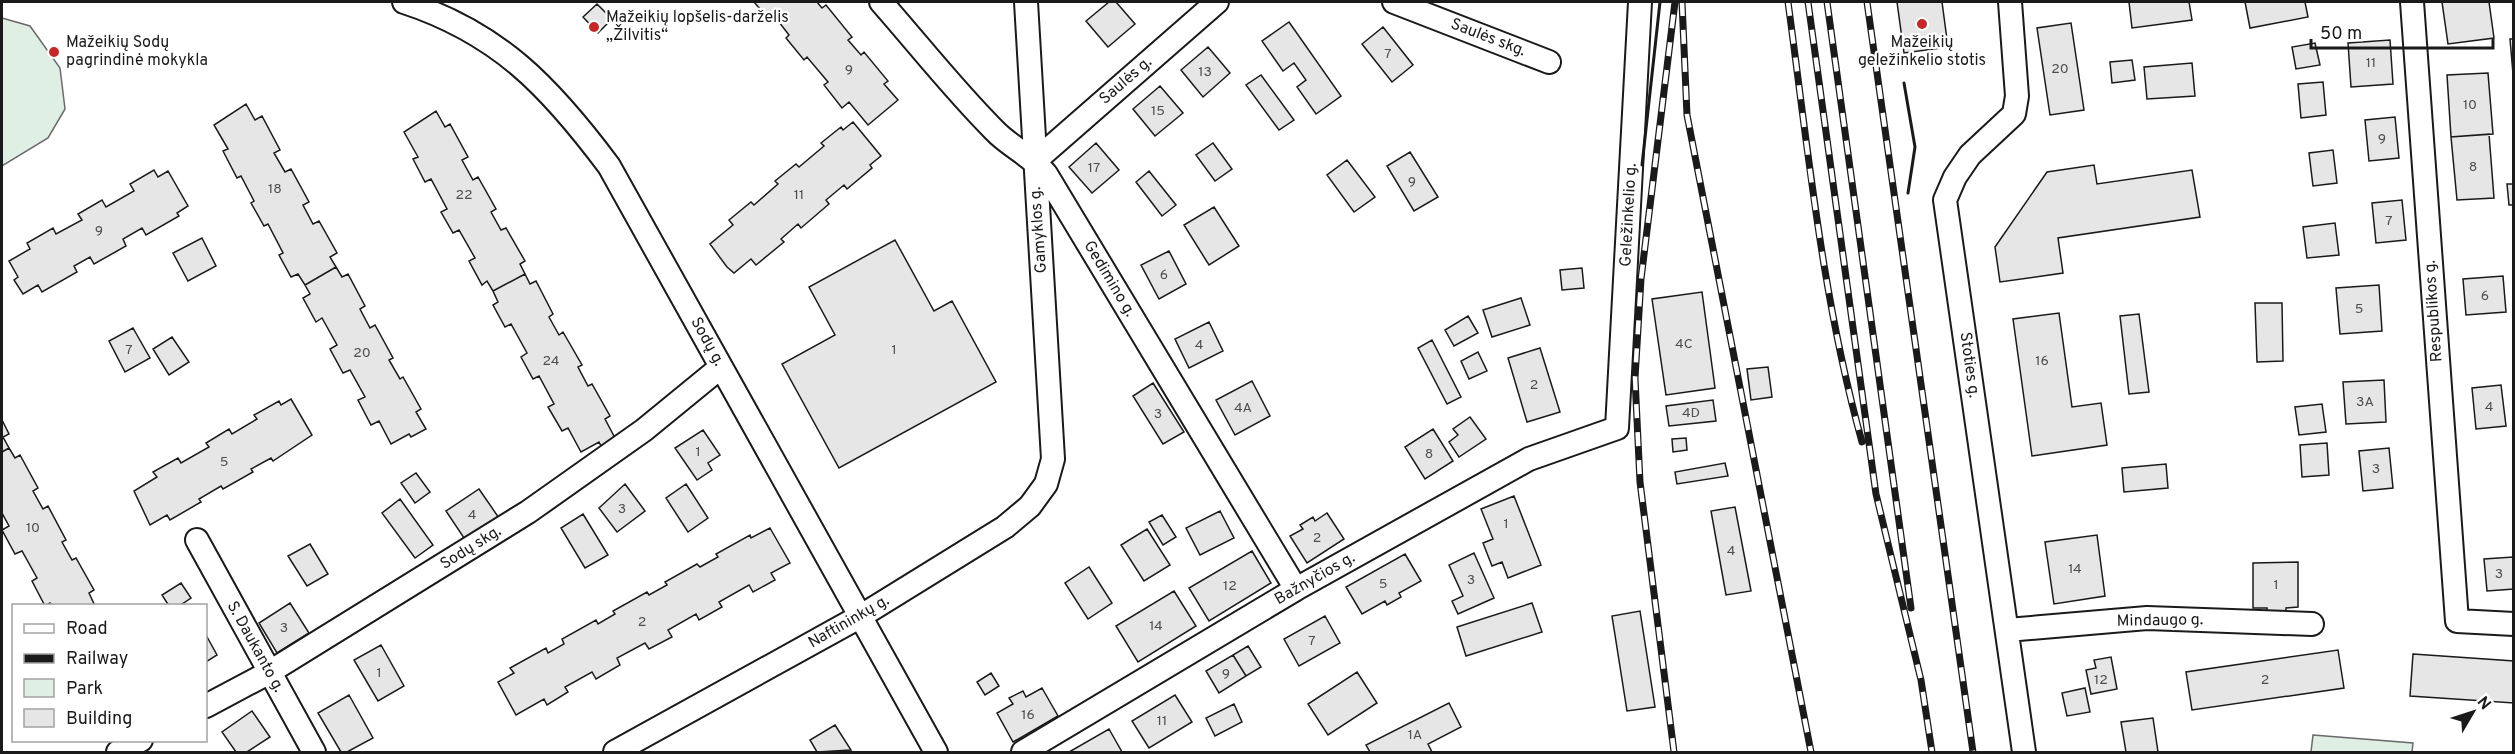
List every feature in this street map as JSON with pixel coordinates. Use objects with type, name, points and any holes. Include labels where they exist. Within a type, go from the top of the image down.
[{"type":"street","name":"Sodų g.","points":[[404,2],[434,11],[506,52],[540,83],[578,124],[609,166],[936,753]]},
{"type":"street","name":"Gedimino g.","points":[[881,2],[984,121],[1006,142],[1035,161],[1046,174],[1296,590]]},
{"type":"street","name":"Gamyklos g.","points":[[1026,2],[1053,459]]},
{"type":"street","name":"Saulės g.","points":[[1035,161],[1217,2]]},
{"type":"street","name":"Saulės skg.","points":[[1394,2],[1549,62]]},
{"type":"street","name":"Geležinkelio g.","points":[[1617,428],[1640,2]]},
{"type":"street","name":"Stoties g.","points":[[2010,2],[2017,96],[2014,114],[1970,155],[1955,177],[1945,200],[2024,753]]},
{"type":"street","name":"Respublikos g.","points":[[2412,2],[2457,621],[2514,624]]},
{"type":"street","name":"Sodų skg.","points":[[207,705],[268,673],[528,512],[644,430],[721,367]]},
{"type":"street","name":"Bažnyčios g.","points":[[1023,753],[1296,590],[1529,459],[1617,428]]},
{"type":"street","name":"Naftininkų g.","points":[[615,753],[861,616],[1013,520],[1030,506],[1046,484],[1053,459]]},
{"type":"street","name":"S. Daukanto g.","points":[[197,540],[268,673],[314,753]]},
{"type":"street","name":"Mindaugo g.","points":[[2007,630],[2147,618],[2312,624]]},
{"type":"street","points":[[118,753],[139,742]]},
{"type":"green space","points":[[2,18],[30,26],[60,68],[65,109],[48,138],[2,166]]},
{"type":"green space","points":[[2313,735],[2413,743],[2412,752],[2311,752]]},
{"type":"building","points":[[754,2],[817,2],[822,8],[826,5],[852,37],[848,40],[861,55],[864,52],[888,81],[884,84],[898,100],[868,125],[849,102],[842,108],[824,85],[828,82],[807,57],[804,60],[786,38],[789,35],[772,13],[767,17]]},
{"type":"building","points":[[1109,2],[1116,2],[1135,24],[1108,47],[1086,21]]},
{"type":"building","name":"Mažeikių geležinkelio stotis","points":[[1897,2],[1942,2],[1948,47],[1904,53]]},
{"type":"building","points":[[2129,2],[2189,2],[2192,20],[2132,28]]},
{"type":"building","points":[[2245,2],[2305,2],[2308,17],[2250,28]]},
{"type":"building","points":[[2442,2],[2489,2],[2494,38],[2448,44]]},
{"type":"building","points":[[597,4],[612,19],[598,33],[583,17]]},
{"type":"building","points":[[1289,22],[1341,96],[1316,114],[1297,87],[1306,80],[1294,63],[1283,71],[1262,41]]},
{"type":"building","points":[[2071,23],[2084,110],[2050,115],[2037,28]]},
{"type":"building","points":[[1383,27],[1413,65],[1392,82],[1362,44]]},
{"type":"building","points":[[2510,39],[2514,39],[2513,74]]},
{"type":"building","points":[[2390,40],[2393,84],[2351,87],[2348,43]]},
{"type":"building","points":[[2315,43],[2320,65],[2296,69],[2292,47]]},
{"type":"building","points":[[1208,47],[1230,73],[1203,97],[1181,70]]},
{"type":"building","points":[[2132,60],[2135,80],[2112,83],[2110,62]]},
{"type":"building","points":[[2192,63],[2195,96],[2147,99],[2144,67]]},
{"type":"building","points":[[2488,73],[2493,134],[2451,137],[2447,75]]},
{"type":"building","points":[[1261,75],[1294,120],[1279,130],[1246,85]]},
{"type":"building","points":[[2323,82],[2326,115],[2301,118],[2298,84]]},
{"type":"building","points":[[1160,86],[1183,113],[1155,136],[1133,109]]},
{"type":"building","points":[[246,104],[255,120],[262,116],[280,150],[274,153],[285,172],[291,169],[309,202],[303,205],[313,224],[319,221],[337,253],[330,257],[336,267],[305,285],[298,274],[291,277],[279,255],[283,253],[268,224],[264,226],[251,203],[254,201],[241,176],[237,178],[223,151],[228,149],[214,125]]},
{"type":"building","points":[[436,111],[445,127],[450,124],[468,157],[462,160],[473,180],[478,177],[496,209],[491,212],[501,230],[506,228],[525,261],[520,264],[525,274],[493,291],[487,281],[482,285],[469,261],[475,258],[459,230],[453,233],[441,212],[447,209],[431,179],[425,182],[413,159],[418,157],[404,132]]},
{"type":"building","points":[[2395,117],[2399,158],[2369,161],[2365,120]]},
{"type":"building","points":[[853,122],[881,156],[870,165],[872,168],[847,189],[844,185],[826,200],[829,204],[801,228],[798,224],[781,239],[784,242],[756,265],[751,259],[734,273],[710,244],[733,225],[729,220],[751,202],[754,205],[778,184],[775,181],[796,164],[799,167],[824,146],[821,143],[841,127],[843,130]]},
{"type":"building","points":[[2489,134],[2494,198],[2457,200],[2451,137]]},
{"type":"building","points":[[1096,143],[1119,170],[1092,193],[1069,167]]},
{"type":"building","points":[[1213,143],[1232,169],[1215,181],[1196,155]]},
{"type":"building","points":[[2333,150],[2337,183],[2313,186],[2309,153]]},
{"type":"building","points":[[1410,152],[1438,197],[1414,211],[1387,166]]},
{"type":"building","points":[[1347,160],[1375,197],[1354,212],[1327,175]]},
{"type":"building","points":[[2094,165],[2097,184],[2192,170],[2200,217],[2058,238],[2063,273],[2000,282],[1995,247],[2047,172]]},
{"type":"building","points":[[154,170],[158,177],[168,171],[188,206],[177,213],[179,216],[146,235],[142,228],[123,239],[126,246],[94,264],[90,257],[74,266],[77,272],[42,292],[38,285],[23,294],[14,280],[18,277],[9,261],[30,249],[27,243],[53,228],[56,234],[82,220],[78,214],[102,200],[106,207],[134,191],[130,184]]},
{"type":"building","points":[[1149,171],[1176,205],[1162,216],[1136,182]]},
{"type":"building","points":[[2507,184],[2514,184],[2514,205],[2509,205]]},
{"type":"building","points":[[2402,200],[2406,240],[2376,243],[2372,203]]},
{"type":"building","points":[[1214,207],[1239,246],[1209,265],[1184,225]]},
{"type":"building","points":[[2335,223],[2339,255],[2307,258],[2303,227]]},
{"type":"building","points":[[202,238],[216,266],[188,281],[173,253]]},
{"type":"building","points":[[895,240],[934,311],[952,301],[996,382],[839,468],[782,364],[835,335],[809,287]]},
{"type":"building","points":[[1169,251],[1186,284],[1159,299],[1141,265]]},
{"type":"building","points":[[336,267],[342,277],[348,274],[365,306],[360,309],[370,328],[375,325],[393,358],[389,360],[400,379],[403,377],[421,409],[416,412],[426,429],[411,437],[409,434],[391,444],[379,421],[371,425],[358,400],[365,397],[350,370],[343,373],[330,349],[337,345],[322,318],[316,322],[303,298],[310,294],[305,285]]},
{"type":"building","points":[[1582,268],[1584,288],[1562,290],[1560,270]]},
{"type":"building","points":[[525,274],[530,284],[536,281],[553,314],[549,317],[559,335],[563,332],[582,365],[578,367],[588,386],[592,384],[610,416],[605,419],[615,438],[601,446],[599,442],[581,452],[568,428],[562,431],[548,407],[554,404],[539,376],[533,379],[521,357],[527,353],[511,324],[505,327],[493,305],[498,302],[493,291]]},
{"type":"building","points":[[2503,276],[2506,312],[2466,315],[2463,279]]},
{"type":"building","points":[[2379,285],[2382,331],[2340,334],[2336,288]]},
{"type":"building","points":[[1702,292],[1715,388],[1666,395],[1652,299]]},
{"type":"building","points":[[1521,298],[1530,325],[1492,337],[1483,310]]},
{"type":"building","points":[[2255,303],[2282,303],[2283,361],[2257,362]]},
{"type":"building","points":[[2059,313],[2072,407],[2101,403],[2107,445],[2032,456],[2013,319]]},
{"type":"building","points":[[2139,314],[2149,392],[2129,394],[2120,316]]},
{"type":"building","points":[[1468,316],[1478,333],[1454,346],[1445,330]]},
{"type":"building","points":[[1209,322],[1223,351],[1189,368],[1175,339]]},
{"type":"building","points":[[133,328],[150,358],[125,372],[109,341]]},
{"type":"building","points":[[172,337],[189,362],[169,375],[153,349]]},
{"type":"building","points":[[1432,340],[1461,397],[1447,404],[1418,348]]},
{"type":"building","points":[[1540,348],[1560,412],[1527,422],[1508,358]]},
{"type":"building","points":[[1478,352],[1487,371],[1469,379],[1461,361]]},
{"type":"building","points":[[1768,367],[1772,397],[1751,400],[1747,369]]},
{"type":"building","points":[[2384,380],[2386,422],[2346,424],[2343,382]]},
{"type":"building","points":[[1252,381],[1270,416],[1235,435],[1216,400]]},
{"type":"building","points":[[1153,383],[1184,432],[1163,444],[1133,396]]},
{"type":"building","points":[[2501,385],[2506,426],[2476,429],[2472,388]]},
{"type":"building","points":[[291,399],[312,435],[273,461],[271,458],[251,469],[253,472],[199,499],[201,502],[170,520],[167,515],[150,525],[134,491],[157,477],[153,472],[178,458],[181,463],[209,447],[206,443],[229,429],[232,434],[257,419],[254,415],[279,401],[281,405]]},
{"type":"building","points":[[1713,400],[1716,421],[1669,426],[1666,406]]},
{"type":"building","points":[[2322,404],[2326,432],[2299,435],[2295,407]]},
{"type":"building","points":[[1470,417],[1486,439],[1459,457],[1449,442],[1458,435],[1453,429]]},
{"type":"building","points":[[2,420],[9,434],[3,437],[9,448],[2,452]]},
{"type":"building","points":[[1433,429],[1453,461],[1425,479],[1405,447]]},
{"type":"building","points":[[703,430],[720,455],[708,463],[712,470],[697,480],[675,448]]},
{"type":"building","points":[[1686,438],[1687,450],[1673,452],[1672,439]]},
{"type":"building","points":[[2327,443],[2329,475],[2302,477],[2300,445]]},
{"type":"building","points":[[9,448],[15,458],[20,455],[38,488],[33,491],[43,509],[48,506],[66,540],[62,542],[72,560],[76,558],[94,590],[89,593],[94,604],[44,604],[32,581],[37,578],[22,551],[15,554],[2,530],[9,526],[2,513],[2,452]]},
{"type":"building","points":[[2389,448],[2393,488],[2363,491],[2359,451]]},
{"type":"building","points":[[1725,463],[1728,476],[1677,484],[1675,472]]},
{"type":"building","points":[[2166,464],[2168,488],[2124,492],[2122,468]]},
{"type":"building","points":[[416,473],[430,492],[415,503],[401,483]]},
{"type":"building","points":[[625,484],[645,511],[617,532],[599,508]]},
{"type":"building","points":[[686,484],[708,518],[688,532],[666,498]]},
{"type":"building","points":[[479,489],[499,518],[466,541],[446,511]]},
{"type":"building","points":[[1514,496],[1541,565],[1508,578],[1502,562],[1492,566],[1483,543],[1493,539],[1481,509]]},
{"type":"building","points":[[400,499],[433,545],[415,558],[382,513]]},
{"type":"building","points":[[1735,507],[1751,591],[1726,595],[1711,511]]},
{"type":"building","points":[[1220,511],[1234,538],[1200,555],[1186,528]]},
{"type":"building","points":[[1327,513],[1344,539],[1307,563],[1290,536],[1303,529],[1300,525],[1313,517],[1315,521]]},
{"type":"building","points":[[583,514],[608,555],[585,568],[561,528]]},
{"type":"building","points":[[1162,515],[1176,537],[1163,545],[1149,522]]},
{"type":"building","points":[[770,528],[790,563],[771,573],[775,580],[753,592],[749,585],[719,602],[722,607],[699,620],[696,614],[668,630],[672,637],[649,649],[645,643],[617,658],[620,665],[596,679],[592,672],[565,687],[568,692],[547,705],[544,699],[516,715],[498,682],[514,673],[510,668],[546,648],[548,653],[564,644],[562,639],[596,620],[598,624],[615,614],[613,611],[647,592],[649,595],[667,585],[665,582],[697,564],[700,567],[718,557],[716,554],[750,535],[751,538]]},
{"type":"building","points":[[1147,529],[1170,565],[1144,581],[1121,545]]},
{"type":"building","points":[[2097,535],[2105,596],[2054,604],[2045,542]]},
{"type":"building","points":[[310,544],[328,574],[307,586],[288,556]]},
{"type":"building","points":[[1252,551],[1271,583],[1209,621],[1189,588]]},
{"type":"building","points":[[1474,553],[1494,598],[1458,614],[1452,601],[1463,596],[1449,565]]},
{"type":"building","points":[[1405,554],[1421,581],[1399,593],[1401,597],[1387,605],[1385,601],[1362,614],[1346,587]]},
{"type":"building","points":[[2513,557],[2514,589],[2487,591],[2484,559]]},
{"type":"building","points":[[2298,562],[2298,607],[2286,608],[2286,612],[2267,612],[2267,608],[2253,608],[2253,563]]},
{"type":"building","points":[[1089,567],[1112,603],[1088,619],[1065,583]]},
{"type":"building","points":[[181,583],[191,598],[182,604],[168,604],[162,595]]},
{"type":"building","points":[[1174,591],[1196,626],[1138,662],[1116,626]]},
{"type":"building","points":[[290,603],[309,633],[277,653],[259,623]]},
{"type":"building","points":[[1532,603],[1542,632],[1466,656],[1457,627]]},
{"type":"building","points":[[1640,611],[1655,707],[1627,711],[1612,616]]},
{"type":"building","points":[[1325,616],[1340,643],[1299,666],[1284,639]]},
{"type":"building","points":[[207,637],[217,655],[207,661]]},
{"type":"building","points":[[381,645],[404,686],[378,701],[354,660]]},
{"type":"building","points":[[1248,646],[1261,667],[1246,676],[1233,655]]},
{"type":"building","points":[[2338,650],[2344,688],[2192,710],[2186,672]]},
{"type":"building","points":[[2413,654],[2514,661],[2514,703],[2410,696]]},
{"type":"building","points":[[1233,655],[1246,676],[1219,693],[1206,671]]},
{"type":"building","points":[[2111,657],[2117,689],[2091,694],[2086,670],[2096,668],[2094,660]]},
{"type":"building","points":[[1357,672],[1377,703],[1328,735],[1308,704]]},
{"type":"building","points":[[991,673],[999,686],[985,695],[977,682]]},
{"type":"building","points":[[1042,688],[1058,716],[1013,742],[997,713],[1013,704],[1009,698],[1023,691],[1026,697]]},
{"type":"building","points":[[2085,688],[2090,712],[2067,716],[2062,693]]},
{"type":"building","points":[[349,695],[373,738],[347,752],[341,752],[318,713]]},
{"type":"building","points":[[1175,695],[1192,722],[1149,748],[1132,721]]},
{"type":"building","points":[[1449,703],[1461,727],[1428,744],[1432,752],[1370,752],[1366,745]]},
{"type":"building","points":[[1234,704],[1242,722],[1215,736],[1206,718]]},
{"type":"building","points":[[252,711],[270,737],[247,752],[236,752],[222,732]]},
{"type":"building","points":[[2153,718],[2158,752],[2126,752],[2121,722]]},
{"type":"building","points":[[835,725],[851,750],[817,752],[810,740]]},
{"type":"building","points":[[1109,729],[1122,752],[1069,752]]},
{"type":"railway","points":[[1674,752],[1640,482],[1635,378],[1641,279],[1675,2]]},
{"type":"railway","points":[[1682,2],[1687,115],[1811,752]]},
{"type":"railway","points":[[1788,2],[1826,278],[1848,388],[1862,442]]},
{"type":"railway","points":[[1808,2],[1876,494],[1921,680],[1932,752]]},
{"type":"railway","points":[[1827,2],[1911,608]]},
{"type":"railway","points":[[1867,2],[1973,752]]},
{"type":"wall","points":[[1642,165],[1660,2]]},
{"type":"wall","points":[[1904,83],[1915,147],[1908,193]]},
{"type":"place","name":"Mažeikių geležinkelio stotis","points":[[1922,24]]},
{"type":"place","name":"Mažeikių lopšelis-darželis „Žilvitis“","points":[[594,27]]},
{"type":"place","name":"Mažeikių Sodų pagrindinė mokykla","points":[[54,52]]}]
